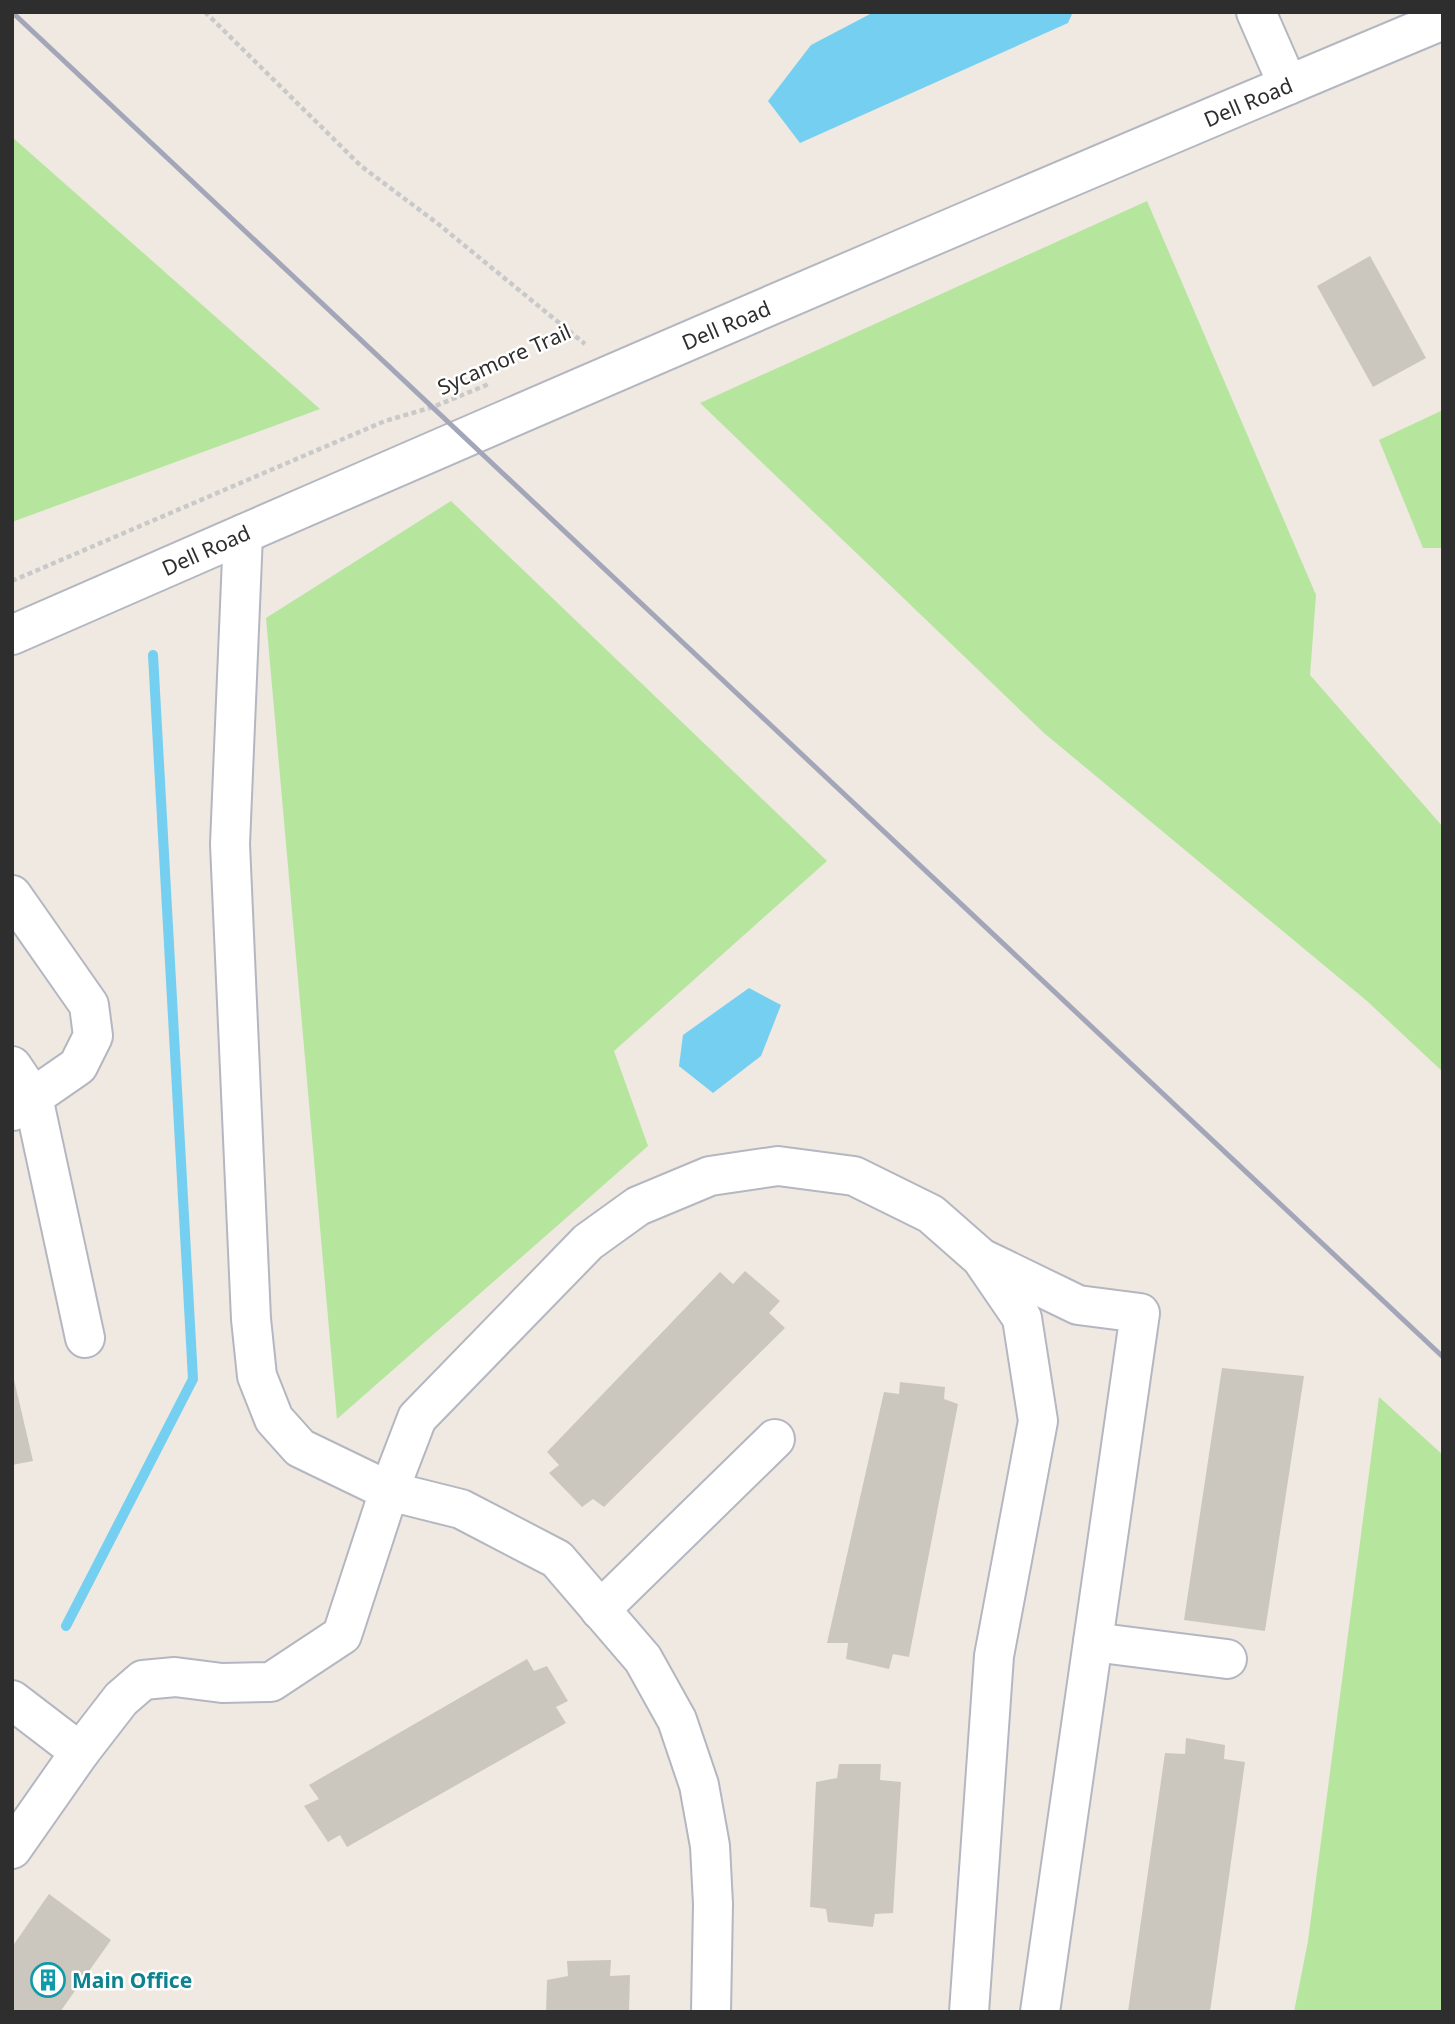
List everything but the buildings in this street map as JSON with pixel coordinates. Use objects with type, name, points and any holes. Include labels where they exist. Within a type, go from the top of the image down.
[{"type":"street","points":[[1256,12],[1287,85]]},
{"type":"street","name":"Dell Road","points":[[12,635],[464,436],[1443,20]]},
{"type":"street","points":[[243,534],[230,844],[251,1320],[257,1376],[274,1419],[300,1448],[389,1490],[461,1509],[556,1559],[643,1660],[677,1720],[699,1785],[710,1846],[713,1892],[711,2012]]},
{"type":"street","points":[[12,895],[89,1005],[93,1036],[78,1066],[19,1091],[85,1338]]},
{"type":"street","points":[[12,1850],[80,1752],[121,1699],[143,1680],[175,1677],[222,1683],[271,1682],[342,1634],[389,1490],[417,1418],[588,1242],[638,1206],[710,1176],[778,1166],[854,1176],[931,1214],[981,1258],[1021,1318],[1038,1421],[994,1656],[969,2012]]},
{"type":"street","points":[[981,1258],[1078,1305],[1140,1313],[1040,2012]]},
{"type":"street","points":[[600,1610],[775,1439]]},
{"type":"street","points":[[1093,1642],[1227,1659]]},
{"type":"street","points":[[12,1700],[80,1752]]},
{"type":"path","name":"Sycamore Trail","points":[[205,12],[361,166],[437,223],[586,344],[574,349]]},
{"type":"path","name":"Sycamore Trail","points":[[12,581],[385,421],[433,407],[492,383]]},
{"type":"green space","points":[[12,137],[320,409],[12,522]]},
{"type":"green space","points":[[1147,201],[1316,595],[1310,675],[1443,827],[1443,1072],[1367,1001],[1044,733],[700,403]]},
{"type":"green space","points":[[1443,410],[1443,548],[1423,548],[1379,440]]},
{"type":"green space","points":[[451,501],[827,861],[614,1051],[648,1146],[337,1419],[266,618]]},
{"type":"green space","points":[[1379,1397],[1443,1455],[1443,2012],[1294,2012],[1308,1941]]},
{"type":"water","points":[[874,12],[1073,12],[1068,23],[800,143],[768,101],[811,45]]},
{"type":"water","points":[[749,988],[781,1005],[761,1056],[713,1093],[679,1066],[683,1035]]},
{"type":"waterway","points":[[66,1626],[193,1379],[153,655]]},
{"type":"railway","points":[[12,12],[1443,1357]]},
{"type":"place","name":"Main Office","points":[[48,1980]]}]
